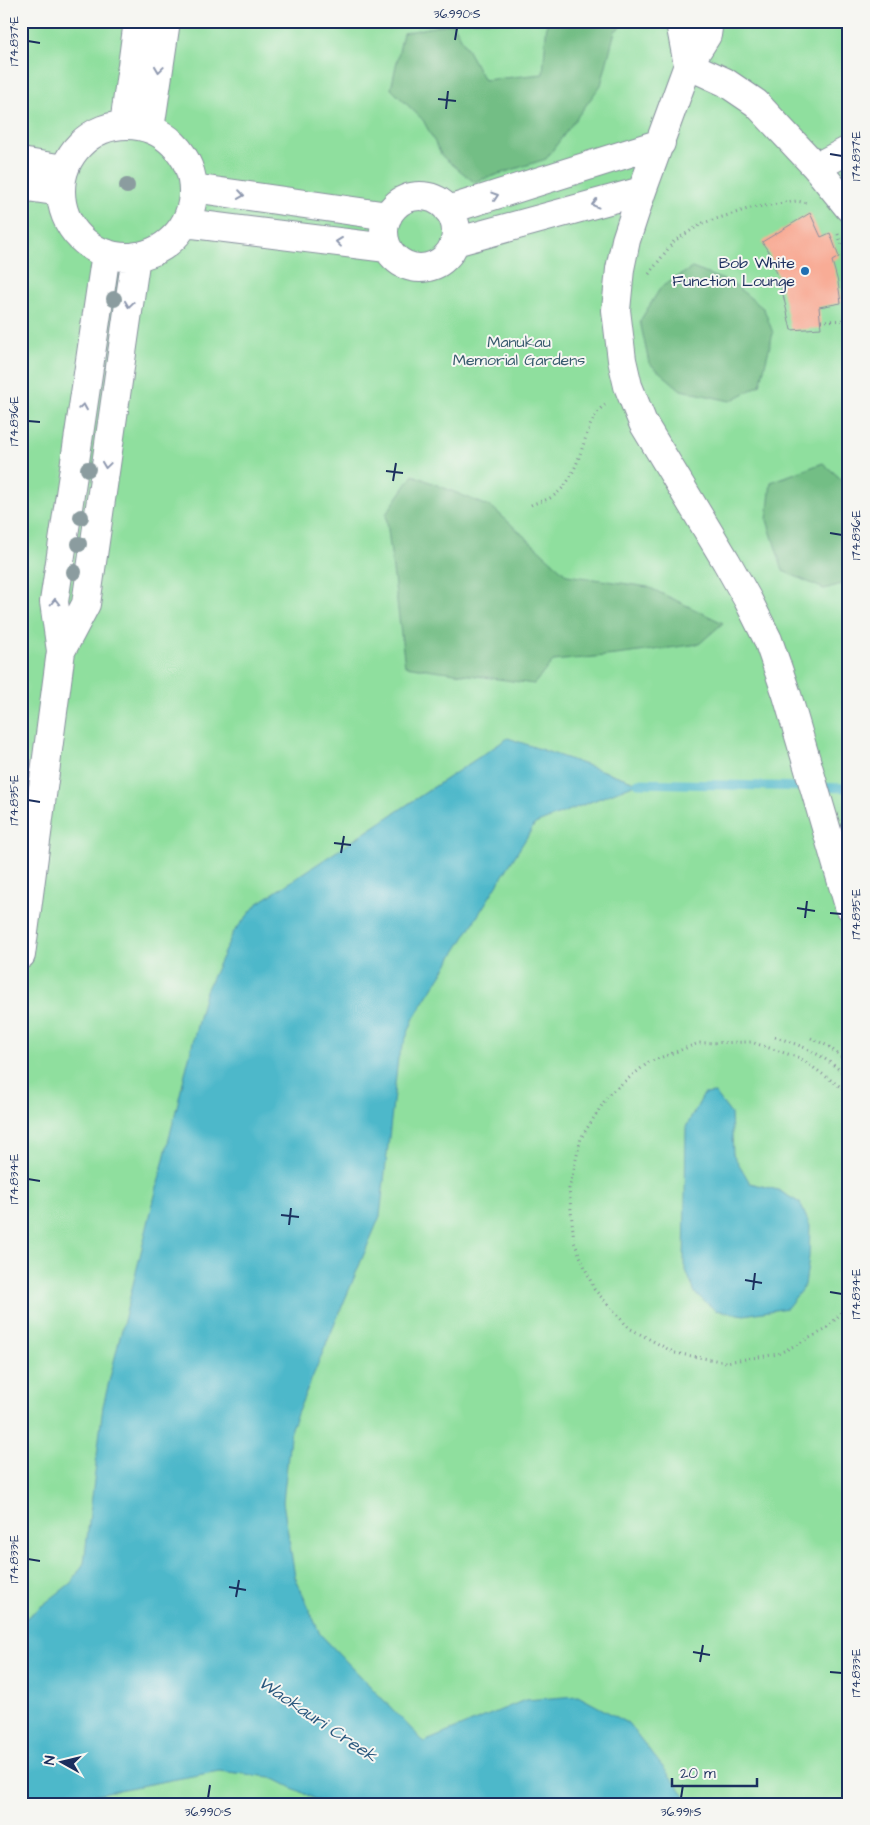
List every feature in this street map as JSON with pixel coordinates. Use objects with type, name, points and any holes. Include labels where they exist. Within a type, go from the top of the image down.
[{"type":"lane","points":[[137,126],[138,21]]},
{"type":"lane","points":[[137,126],[166,21]]},
{"type":"lane","points":[[681,21],[688,65]]},
{"type":"lane","points":[[709,21],[707,34],[688,65],[626,240],[620,269],[616,310],[622,360],[628,386],[643,423],[748,600],[768,640],[787,695],[848,905]]},
{"type":"lane","points":[[688,65],[725,82],[756,103],[816,167],[842,217]]},
{"type":"lane","points":[[137,126],[167,138],[180,151],[189,169],[193,188],[191,206],[185,223],[172,239],[156,250],[136,256],[121,256],[91,247],[79,236],[63,208],[63,181],[74,152],[87,138],[105,128],[137,126]]},
{"type":"lane","points":[[448,210],[661,143]]},
{"type":"lane","points":[[816,167],[849,150]]},
{"type":"lane","points":[[21,162],[63,181]]},
{"type":"lane","points":[[21,186],[63,181]]},
{"type":"lane","points":[[193,188],[388,216]]},
{"type":"lane","points":[[455,242],[642,191]]},
{"type":"lane","points":[[417,196],[428,197],[440,202],[448,210],[454,220],[455,242],[450,252],[433,266],[411,267],[401,263],[387,248],[384,237],[388,216],[395,206],[405,199],[417,196]]},
{"type":"lane","points":[[185,223],[387,248]]},
{"type":"lane","points":[[21,955],[61,651],[54,602],[106,253]]},
{"type":"lane","points":[[61,651],[86,604],[136,256]]},
{"type":"path","points":[[647,279],[674,241],[703,222],[751,208],[797,201],[817,204]]},
{"type":"path","points":[[842,217],[842,245],[849,243]]},
{"type":"path","points":[[821,321],[849,320]]},
{"type":"path","points":[[531,505],[551,497],[563,487],[572,474],[591,424]]},
{"type":"path","points":[[774,1037],[801,1045],[823,1056],[849,1078]]},
{"type":"path","points":[[811,1038],[828,1046],[849,1063]]},
{"type":"path","points":[[849,1097],[842,1088],[800,1058],[751,1042],[699,1043],[650,1062],[609,1094],[581,1138],[569,1189],[574,1242],[594,1289],[630,1328],[675,1353],[726,1362],[778,1354],[824,1330],[849,1305]]},
{"type":"green space","name":"Manukau Memorial Gardens","points":[[21,21],[849,21],[849,1804],[21,1804]],"holes":[[[508,739],[638,783],[408,804]]]},
{"type":"green space","points":[[547,21],[628,21],[615,31],[601,85],[546,159],[474,182],[442,156],[423,120],[391,89],[403,33],[453,23],[484,80],[543,74]]},
{"type":"green space","points":[[692,268],[732,283],[764,309],[773,333],[760,385],[730,401],[681,390],[649,363],[640,321],[661,287]]},
{"type":"green space","points":[[823,463],[849,486],[849,582],[824,589],[783,571],[767,520],[771,482]]},
{"type":"green space","points":[[413,475],[493,508],[567,575],[648,587],[723,623],[699,644],[553,661],[534,684],[405,666],[386,514]]},
{"type":"water","name":"Waokauri Creek","points":[[508,738],[638,783],[535,824],[414,1018],[398,1058],[380,1216],[291,1428],[283,1502],[295,1577],[320,1634],[424,1742],[525,1700],[578,1696],[628,1723],[684,1794],[688,1804],[324,1804],[271,1777],[219,1771],[44,1804],[21,1804],[21,1622],[71,1583],[84,1563],[103,1406],[205,993],[233,933],[257,904]]},
{"type":"water","points":[[715,1093],[731,1114],[733,1154],[750,1183],[778,1190],[800,1203],[810,1226],[809,1257],[805,1285],[787,1308],[744,1315],[715,1310],[695,1293],[684,1265],[686,1127],[704,1094]]},
{"type":"building","name":"Bob White Function Lounge","points":[[810,213],[821,237],[830,233],[839,257],[832,261],[841,303],[819,307],[821,328],[791,330],[780,281],[768,251],[762,242]]},
{"type":"waterway","points":[[638,783],[849,788]]},
{"type":"place","name":"Bob White Function Lounge","points":[[805,271]]}]
